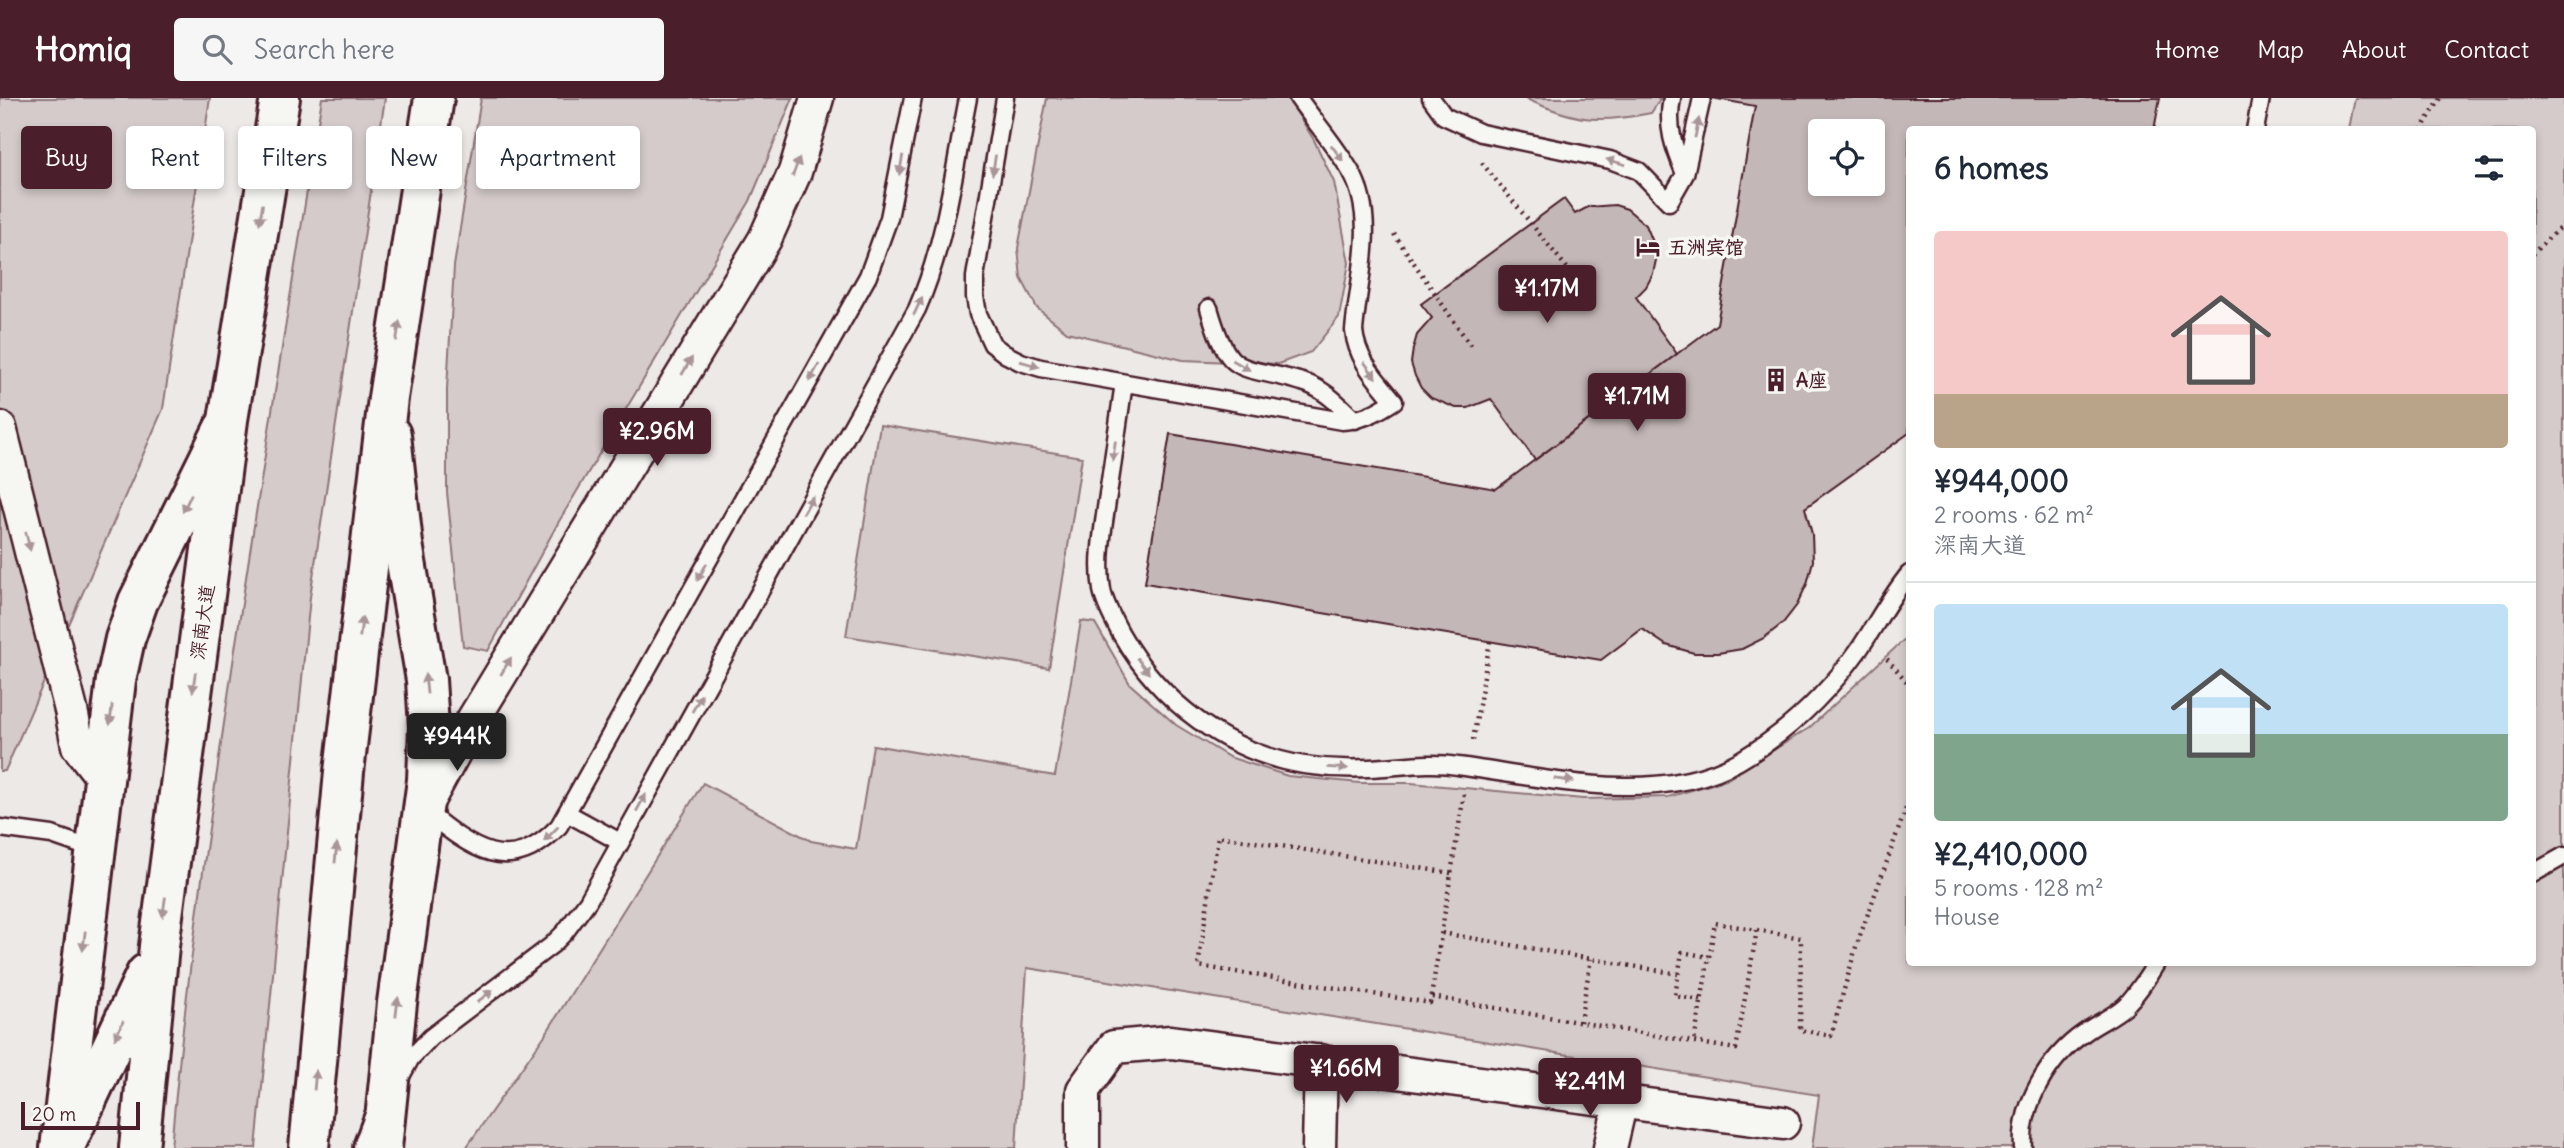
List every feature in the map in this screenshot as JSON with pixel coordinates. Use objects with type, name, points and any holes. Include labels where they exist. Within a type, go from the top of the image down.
[{"type":"main road","name":"深南大道","points":[[139,1148],[159,946],[228,420],[280,98]]},
{"type":"main road","points":[[309,1148],[344,772],[388,398],[434,98]]},
{"type":"main road","points":[[380,1137],[427,780],[429,727],[426,680],[403,544],[388,398]]},
{"type":"main road","points":[[62,1148],[103,778],[116,680],[125,639],[138,602],[228,420]]},
{"type":"main road","points":[[62,1148],[159,946]]},
{"type":"street","points":[[423,810],[462,738],[765,239],[795,172],[817,98]]},
{"type":"street","points":[[0,428],[78,746],[103,778]]},
{"type":"street","points":[[1083,1148],[1083,1090],[1114,1047],[1171,1042],[1783,1123]]},
{"type":"street","points":[[1319,1148],[1321,1061]]},
{"type":"street","points":[[1610,1148],[1621,1101]]},
{"type":"lane","points":[[423,810],[474,847],[508,854],[530,850],[540,845],[559,826],[868,276],[889,218],[913,98]]},
{"type":"lane","points":[[380,1137],[404,1070],[419,1048],[552,945],[588,901],[917,310],[939,249],[968,98]]},
{"type":"lane","points":[[1005,98],[975,277],[976,305],[984,331],[992,344],[1021,362],[1342,421],[1355,420],[1377,412],[1394,401],[1365,365],[1355,343],[1364,214],[1351,173],[1298,98]]},
{"type":"lane","points":[[1431,98],[1444,116],[1470,129],[1492,136],[1611,160],[1639,171],[1669,202],[1685,174],[1702,98]]},
{"type":"lane","points":[[1672,98],[1669,125],[1671,141],[1685,174]]},
{"type":"lane","points":[[2256,126],[2261,98]]},
{"type":"lane","points":[[1209,308],[1226,355],[1236,364],[1248,370],[1303,382],[1317,388],[1355,420]]},
{"type":"lane","points":[[1124,383],[1100,550],[1102,592],[1130,650],[1156,682],[1212,731],[1271,757],[1324,767],[1370,768],[1428,763],[1588,783],[1647,786],[1684,782],[1709,775],[1738,761],[1784,731],[1821,696],[1860,648],[1906,578]]},
{"type":"lane","points":[[567,813],[620,842]]},
{"type":"lane","points":[[0,828],[52,835],[95,850]]},
{"type":"lane","points":[[2536,872],[2564,856]]},
{"type":"lane","points":[[2023,1148],[2022,1136],[2027,1112],[2038,1086],[2050,1069],[2082,1034],[2123,1008],[2143,985],[2155,966]]},
{"type":"path","points":[[2424,126],[2441,98]]},
{"type":"path","points":[[1444,116],[1571,273]]},
{"type":"path","points":[[2536,250],[2564,224]]},
{"type":"path","points":[[1391,231],[1471,346]]},
{"type":"path","points":[[1451,873],[1219,836],[1198,965],[1430,1003],[1490,641]]},
{"type":"path","points":[[1694,1042],[1715,922],[1801,938],[1800,1030],[1831,1036],[1856,947],[1906,808]]},
{"type":"path","points":[[1432,997],[1736,1049],[1757,930]]},
{"type":"path","points":[[1442,933],[1678,974]]},
{"type":"path","points":[[1701,1000],[1675,996],[1682,952],[1709,957]]},
{"type":"path","points":[[1580,1022],[1591,959]]},
{"type":"shaded area","points":[[0,98],[210,98],[206,126],[126,126],[126,189],[196,189],[163,409],[5,771],[0,771]]},
{"type":"shaded area","points":[[322,98],[385,98],[381,126],[366,126],[366,189],[371,189],[310,597],[256,1148],[171,1148],[187,991],[223,730],[307,189],[352,189],[352,126],[318,126]]},
{"type":"shaded area","points":[[481,98],[793,98],[750,201],[558,523],[488,651],[463,646],[447,492],[447,389],[454,266],[476,129],[476,189],[640,189],[640,126],[476,126]]},
{"type":"shaded area","points":[[1047,98],[1288,98],[1314,140],[1334,182],[1349,263],[1339,317],[1311,352],[1278,364],[1183,360],[1067,332],[1037,308],[1021,278],[1018,248]]},
{"type":"shaded area","points":[[1524,98],[1661,98],[1651,113],[1600,119],[1572,116]]},
{"type":"shaded area","points":[[2355,98],[2564,98],[2564,1148],[1812,1148],[1819,1095],[1027,968],[1016,1148],[466,1148],[547,1032],[703,783],[811,841],[856,849],[873,745],[1055,776],[1081,621],[1095,623],[1130,684],[1176,725],[1229,757],[1288,776],[1360,783],[1411,783],[1583,799],[1668,797],[1726,780],[1809,728],[1906,638],[1906,966],[2536,966],[2536,126],[2350,126]]},
{"type":"shaded area","points":[[880,425],[1082,457],[1049,668],[846,636]]},
{"type":"building","name":"A座","points":[[1712,98],[2160,98],[2155,126],[1906,126],[1906,435],[1805,508],[1812,534],[1813,561],[1807,584],[1797,605],[1783,623],[1764,638],[1742,649],[1694,653],[1666,645],[1642,629],[1601,660],[1145,583],[1170,434],[1496,489],[1717,324],[1755,106]]},
{"type":"building","points":[[1564,199],[1575,214],[1588,207],[1615,205],[1627,209],[1646,225],[1655,247],[1656,260],[1646,287],[1636,297],[1677,354],[1535,460],[1491,399],[1468,408],[1456,408],[1431,398],[1421,388],[1411,363],[1417,335],[1432,318],[1421,304]]},
{"type":"place","name":"五洲宾馆","points":[[1648,247]]},
{"type":"place","name":"A座","points":[[1776,380]]}]
